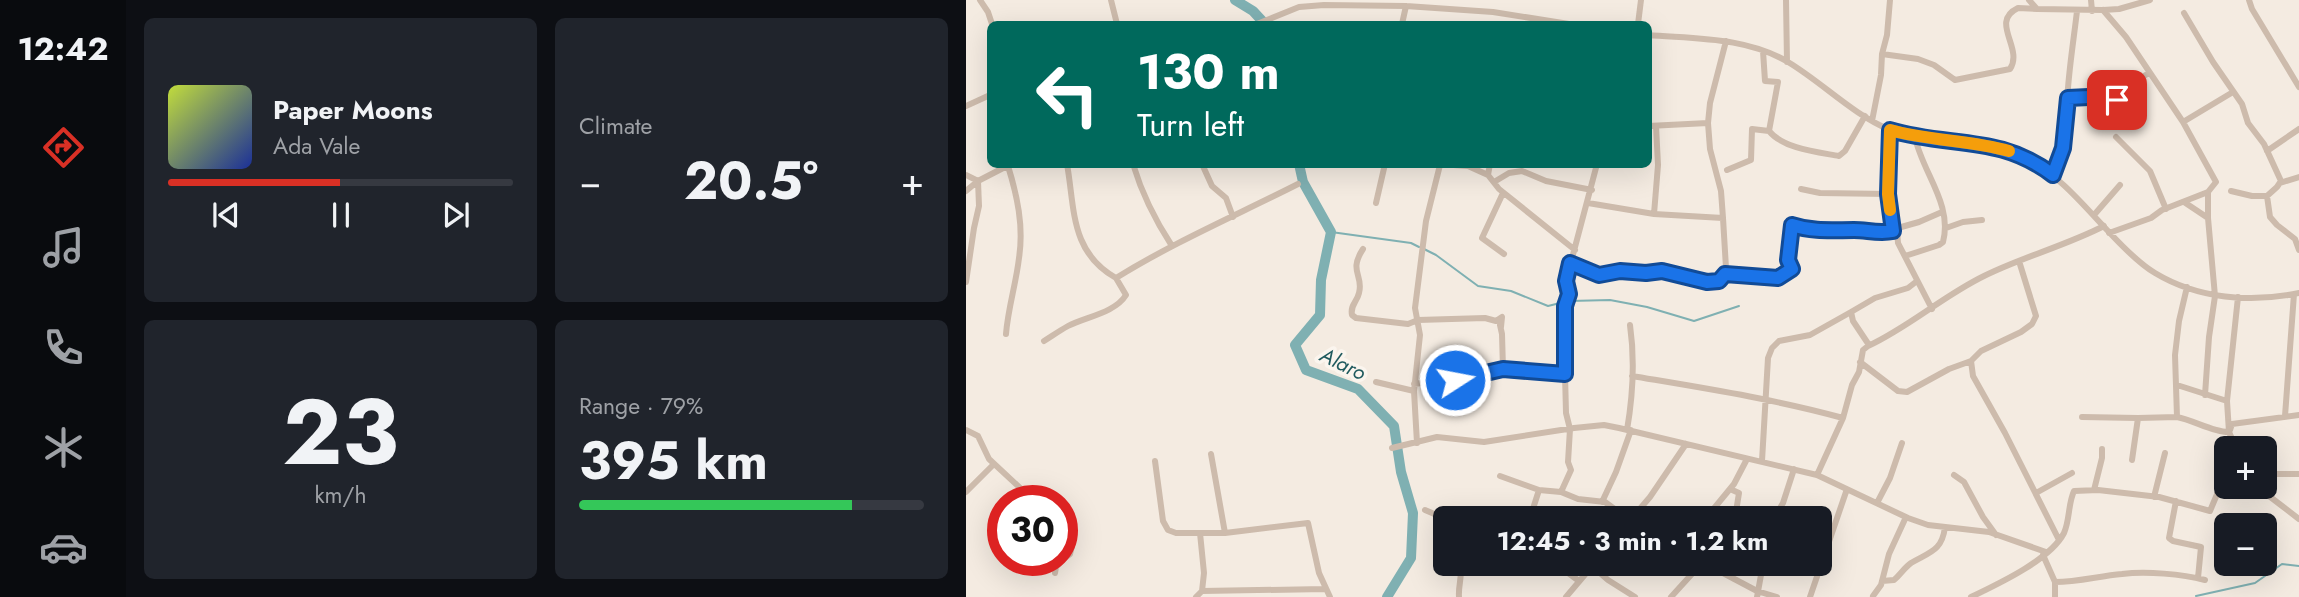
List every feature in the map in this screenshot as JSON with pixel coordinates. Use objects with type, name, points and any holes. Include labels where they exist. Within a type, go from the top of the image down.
[{"type":"street","points":[[980,0],[991,21]]},
{"type":"street","points":[[1111,0],[1116,21]]},
{"type":"street","points":[[1450,9],[1451,0]]},
{"type":"street","points":[[1638,21],[1641,0]]},
{"type":"street","points":[[1786,0],[1787,62]]},
{"type":"street","points":[[1872,121],[1887,35],[1890,0]]},
{"type":"street","points":[[2025,7],[2029,0],[2037,9]]},
{"type":"street","points":[[2091,0],[2092,11]]},
{"type":"street","points":[[1882,54],[1926,62],[1955,80],[2010,69],[2015,59],[2005,22],[2011,12],[2018,8],[2092,11],[2119,9],[2150,0]]},
{"type":"street","points":[[2251,2],[2299,87]]},
{"type":"street","points":[[1265,21],[1299,7],[1392,3],[1493,12],[1550,21]]},
{"type":"street","points":[[1403,21],[1406,6]]},
{"type":"street","points":[[2103,10],[2126,37],[2183,122],[2216,182],[2208,192],[2151,218],[2109,233]]},
{"type":"street","points":[[2053,175],[2063,148],[2077,11]]},
{"type":"street","points":[[2184,13],[2242,104],[2248,123],[2267,151],[2280,183]]},
{"type":"street","points":[[1652,36],[1726,41],[1763,51],[1787,62],[1872,121],[1890,130],[1915,137],[1990,145],[2021,155],[2053,175],[2109,233],[2154,273],[2186,288],[2216,296],[2259,299],[2297,293],[2285,416]]},
{"type":"street","points":[[1570,263],[1599,275],[1620,271],[1662,271],[1715,282],[1725,274],[1721,191],[1710,149],[1708,123],[1710,103],[1726,41]]},
{"type":"street","points":[[1763,51],[1765,81],[1779,82],[1769,131]]},
{"type":"street","points":[[2068,98],[2110,96],[2149,73]]},
{"type":"street","points":[[2183,122],[2234,92]]},
{"type":"street","points":[[966,106],[987,96]]},
{"type":"street","points":[[2110,96],[2126,110]]},
{"type":"street","points":[[1727,170],[1751,160],[1752,129],[1769,131],[1782,141],[1839,156],[1845,151],[1865,116]]},
{"type":"street","points":[[1654,214],[1658,165],[1652,126],[1708,123]]},
{"type":"street","points":[[2267,151],[2299,129]]},
{"type":"street","points":[[1890,130],[1888,194],[1898,243],[1932,309]]},
{"type":"street","points":[[1905,256],[1939,245],[1943,242],[1946,228],[1936,186],[1915,137]]},
{"type":"street","points":[[2116,137],[2150,171],[2166,209]]},
{"type":"street","points":[[966,188],[1003,168]]},
{"type":"street","points":[[1006,334],[1009,304],[1020,256],[1019,210],[1010,168]]},
{"type":"street","points":[[1044,341],[1067,327],[1106,310],[1123,300],[1126,295],[1116,278],[1096,264],[1075,226],[1068,168]]},
{"type":"street","points":[[1134,168],[1154,218],[1172,246]]},
{"type":"street","points":[[1204,168],[1212,186],[1226,198],[1233,217]]},
{"type":"street","points":[[1376,203],[1384,168]]},
{"type":"street","points":[[1417,443],[1414,388],[1420,335],[1415,309],[1420,253],[1439,168]]},
{"type":"street","points":[[1472,168],[1488,175],[1503,193],[1575,250]]},
{"type":"street","points":[[1488,175],[1489,168]]},
{"type":"street","points":[[1561,492],[1571,470],[1568,462],[1570,429],[1566,413],[1565,306],[1569,294],[1566,281],[1596,168]]},
{"type":"street","points":[[1494,182],[1509,173],[1522,171],[1546,181],[1592,190]]},
{"type":"street","points":[[966,175],[978,181]]},
{"type":"street","points":[[2267,196],[2280,183],[2299,177]]},
{"type":"street","points":[[966,282],[979,206],[978,181]]},
{"type":"street","points":[[1116,278],[1197,232],[1298,184]]},
{"type":"street","points":[[2094,215],[2120,185]]},
{"type":"street","points":[[1801,189],[1888,194]]},
{"type":"street","points":[[2231,191],[2267,196]]},
{"type":"street","points":[[2205,396],[2209,337],[2216,296],[2208,192]]},
{"type":"street","points":[[1503,193],[1482,238],[1504,254]]},
{"type":"street","points":[[2267,196],[2270,216],[2295,239],[2299,250]]},
{"type":"street","points":[[2184,202],[2208,218]]},
{"type":"street","points":[[1588,203],[1654,214],[1723,218]]},
{"type":"street","points":[[1725,274],[1778,278],[1792,269],[1788,260],[1792,225],[1815,230],[1880,233],[1942,212]]},
{"type":"street","points":[[1946,228],[1982,220]]},
{"type":"street","points":[[1817,475],[1843,418],[1863,350],[1982,277],[2084,237],[2104,226]]},
{"type":"street","points":[[1363,249],[1355,265],[1359,292],[1351,309],[1352,315],[1363,319],[1408,324],[1418,320],[1486,318],[1499,324],[1503,369]]},
{"type":"street","points":[[1860,362],[1902,392],[1971,361],[1975,355],[2021,332],[2036,316],[2019,261]]},
{"type":"street","points":[[1762,461],[1768,358],[1772,348],[1779,341],[1810,335],[1869,301],[1908,288],[1917,281]]},
{"type":"street","points":[[2177,417],[2175,355],[2186,288]]},
{"type":"street","points":[[2232,436],[2227,401],[2238,298]]},
{"type":"street","points":[[1851,312],[1853,321],[1869,345]]},
{"type":"street","points":[[1602,502],[1616,472],[1629,430],[1632,404],[1630,325]]},
{"type":"street","points":[[2289,359],[2299,359]]},
{"type":"street","points":[[1971,361],[1973,376],[2059,540]]},
{"type":"street","points":[[1376,383],[1414,388],[1503,369],[1565,374]]},
{"type":"street","points":[[1632,376],[1804,407],[1843,418]]},
{"type":"street","points":[[2177,385],[2227,401]]},
{"type":"street","points":[[2230,432],[2232,424],[2299,415]]},
{"type":"street","points":[[2082,417],[2177,417],[2223,433],[2230,432]]},
{"type":"street","points":[[2132,460],[2138,418]]},
{"type":"street","points":[[1392,448],[1437,438],[1484,442],[1604,425],[1817,475],[1928,525],[1996,535],[2045,553]]},
{"type":"street","points":[[966,430],[978,436],[989,459],[1017,485]]},
{"type":"street","points":[[1877,503],[1890,478],[1902,443]]},
{"type":"street","points":[[1641,506],[1686,444]]},
{"type":"street","points":[[2094,490],[2102,449]]},
{"type":"street","points":[[2154,496],[2165,453]]},
{"type":"street","points":[[1212,454],[1225,533]]},
{"type":"street","points":[[1716,506],[1730,489],[1747,460]]},
{"type":"street","points":[[1155,461],[1166,527],[1177,533],[1225,533],[1308,523],[1319,573],[1329,597]]},
{"type":"street","points":[[966,492],[994,464]]},
{"type":"street","points":[[1780,506],[1794,469]]},
{"type":"street","points":[[2036,493],[2072,473]]},
{"type":"street","points":[[2277,474],[2299,474]]},
{"type":"street","points":[[1954,475],[1964,482],[1996,535]]},
{"type":"street","points":[[1500,476],[1539,490],[1561,492],[1609,506]]},
{"type":"street","points":[[1730,489],[1739,493],[1737,506]]},
{"type":"street","points":[[1810,597],[1847,489]]},
{"type":"street","points":[[1534,506],[1539,490]]},
{"type":"street","points":[[1971,597],[2045,553],[2059,540],[2067,525],[2074,491],[2094,490],[2154,496],[2210,511],[2215,499]]},
{"type":"street","points":[[2273,499],[2299,519]]},
{"type":"street","points":[[2055,582],[2073,582],[2124,573],[2202,579],[2201,547],[2169,538],[2176,501]]},
{"type":"street","points":[[1424,510],[1433,514]]},
{"type":"street","points":[[1873,596],[1882,580],[1889,554],[1906,517]]},
{"type":"street","points":[[1882,580],[1894,580],[1910,564],[1941,545],[1945,527]]},
{"type":"street","points":[[1196,597],[1202,591],[1204,573],[1200,533]]},
{"type":"street","points":[[2045,553],[2055,582],[2055,597]]},
{"type":"street","points":[[1459,597],[1461,576]]},
{"type":"street","points":[[1572,576],[1580,582]]},
{"type":"street","points":[[1566,597],[1585,576]]},
{"type":"street","points":[[1604,576],[1635,597]]},
{"type":"street","points":[[1671,597],[1692,576]]},
{"type":"street","points":[[1725,576],[1757,594],[1777,597]]},
{"type":"street","points":[[1757,594],[1761,576]]},
{"type":"street","points":[[1202,591],[1325,589]]},
{"type":"street","points":[[1988,589],[1993,597]]},
{"type":"waterway","name":"Alaro","points":[[1235,0],[1253,11],[1262,21]]},
{"type":"waterway","name":"Alaro","points":[[1300,168],[1303,182],[1331,232],[1321,280],[1320,315],[1295,345],[1306,370],[1358,389],[1394,426],[1401,472],[1413,513],[1411,558],[1387,597]]},
{"type":"waterway","points":[[1331,232],[1411,243],[1419,247]]},
{"type":"waterway","points":[[1424,249],[1478,286],[1511,291],[1548,306],[1564,302]]},
{"type":"waterway","points":[[1570,301],[1610,300],[1647,307],[1694,321],[1739,306]]},
{"type":"waterway","points":[[2196,596],[2255,583],[2282,564],[2299,566]]},
{"type":"slow traffic","points":[[1890,210],[1890,130],[1915,137],[1990,145],[2009,151]]},
{"type":"route","points":[[1455,380],[1503,369],[1565,374],[1565,306],[1569,294],[1566,281],[1570,263],[1599,275],[1620,271],[1662,271],[1707,282],[1719,281],[1725,274],[1778,278],[1792,269],[1788,260],[1792,225],[1815,230],[1880,233],[1893,231],[1888,194],[1890,130],[1915,137],[1990,145],[2021,155],[2053,175],[2063,148],[2068,98],[2110,96],[2117,100]]}]
